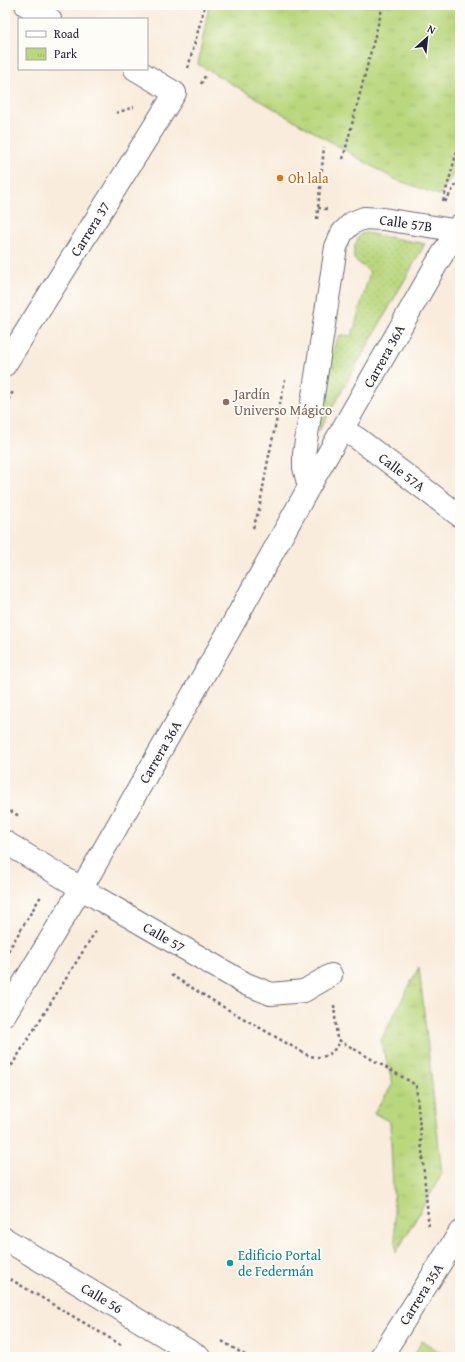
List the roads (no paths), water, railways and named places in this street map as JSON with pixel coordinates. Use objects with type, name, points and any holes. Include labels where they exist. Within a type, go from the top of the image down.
[{"type":"street","points":[[26,5],[48,18]]},
{"type":"street","name":"Carrera 37","points":[[5,365],[175,93],[136,70]]},
{"type":"street","name":"Calle 57B","points":[[309,487],[304,467],[304,454],[336,247],[342,233],[352,223],[364,218],[459,229]]},
{"type":"street","name":"Carrera 36A","points":[[5,1014],[81,888],[230,629],[309,487],[459,229]]},
{"type":"street","name":"Calle 57A","points":[[342,430],[356,438],[460,516]]},
{"type":"street","name":"Calle 57","points":[[5,842],[246,984],[271,994],[304,991],[331,975]]},
{"type":"street","name":"Calle 56","points":[[5,1239],[199,1357]]},
{"type":"street","name":"Carrera 35A","points":[[381,1357],[455,1239]]},
{"type":"place","name":"Oh lala","points":[[280,178]]},
{"type":"place","name":"Jardín Universo Mágico","points":[[226,402]]},
{"type":"place","name":"Edificio Portal de Federmán","points":[[230,1263]]}]
